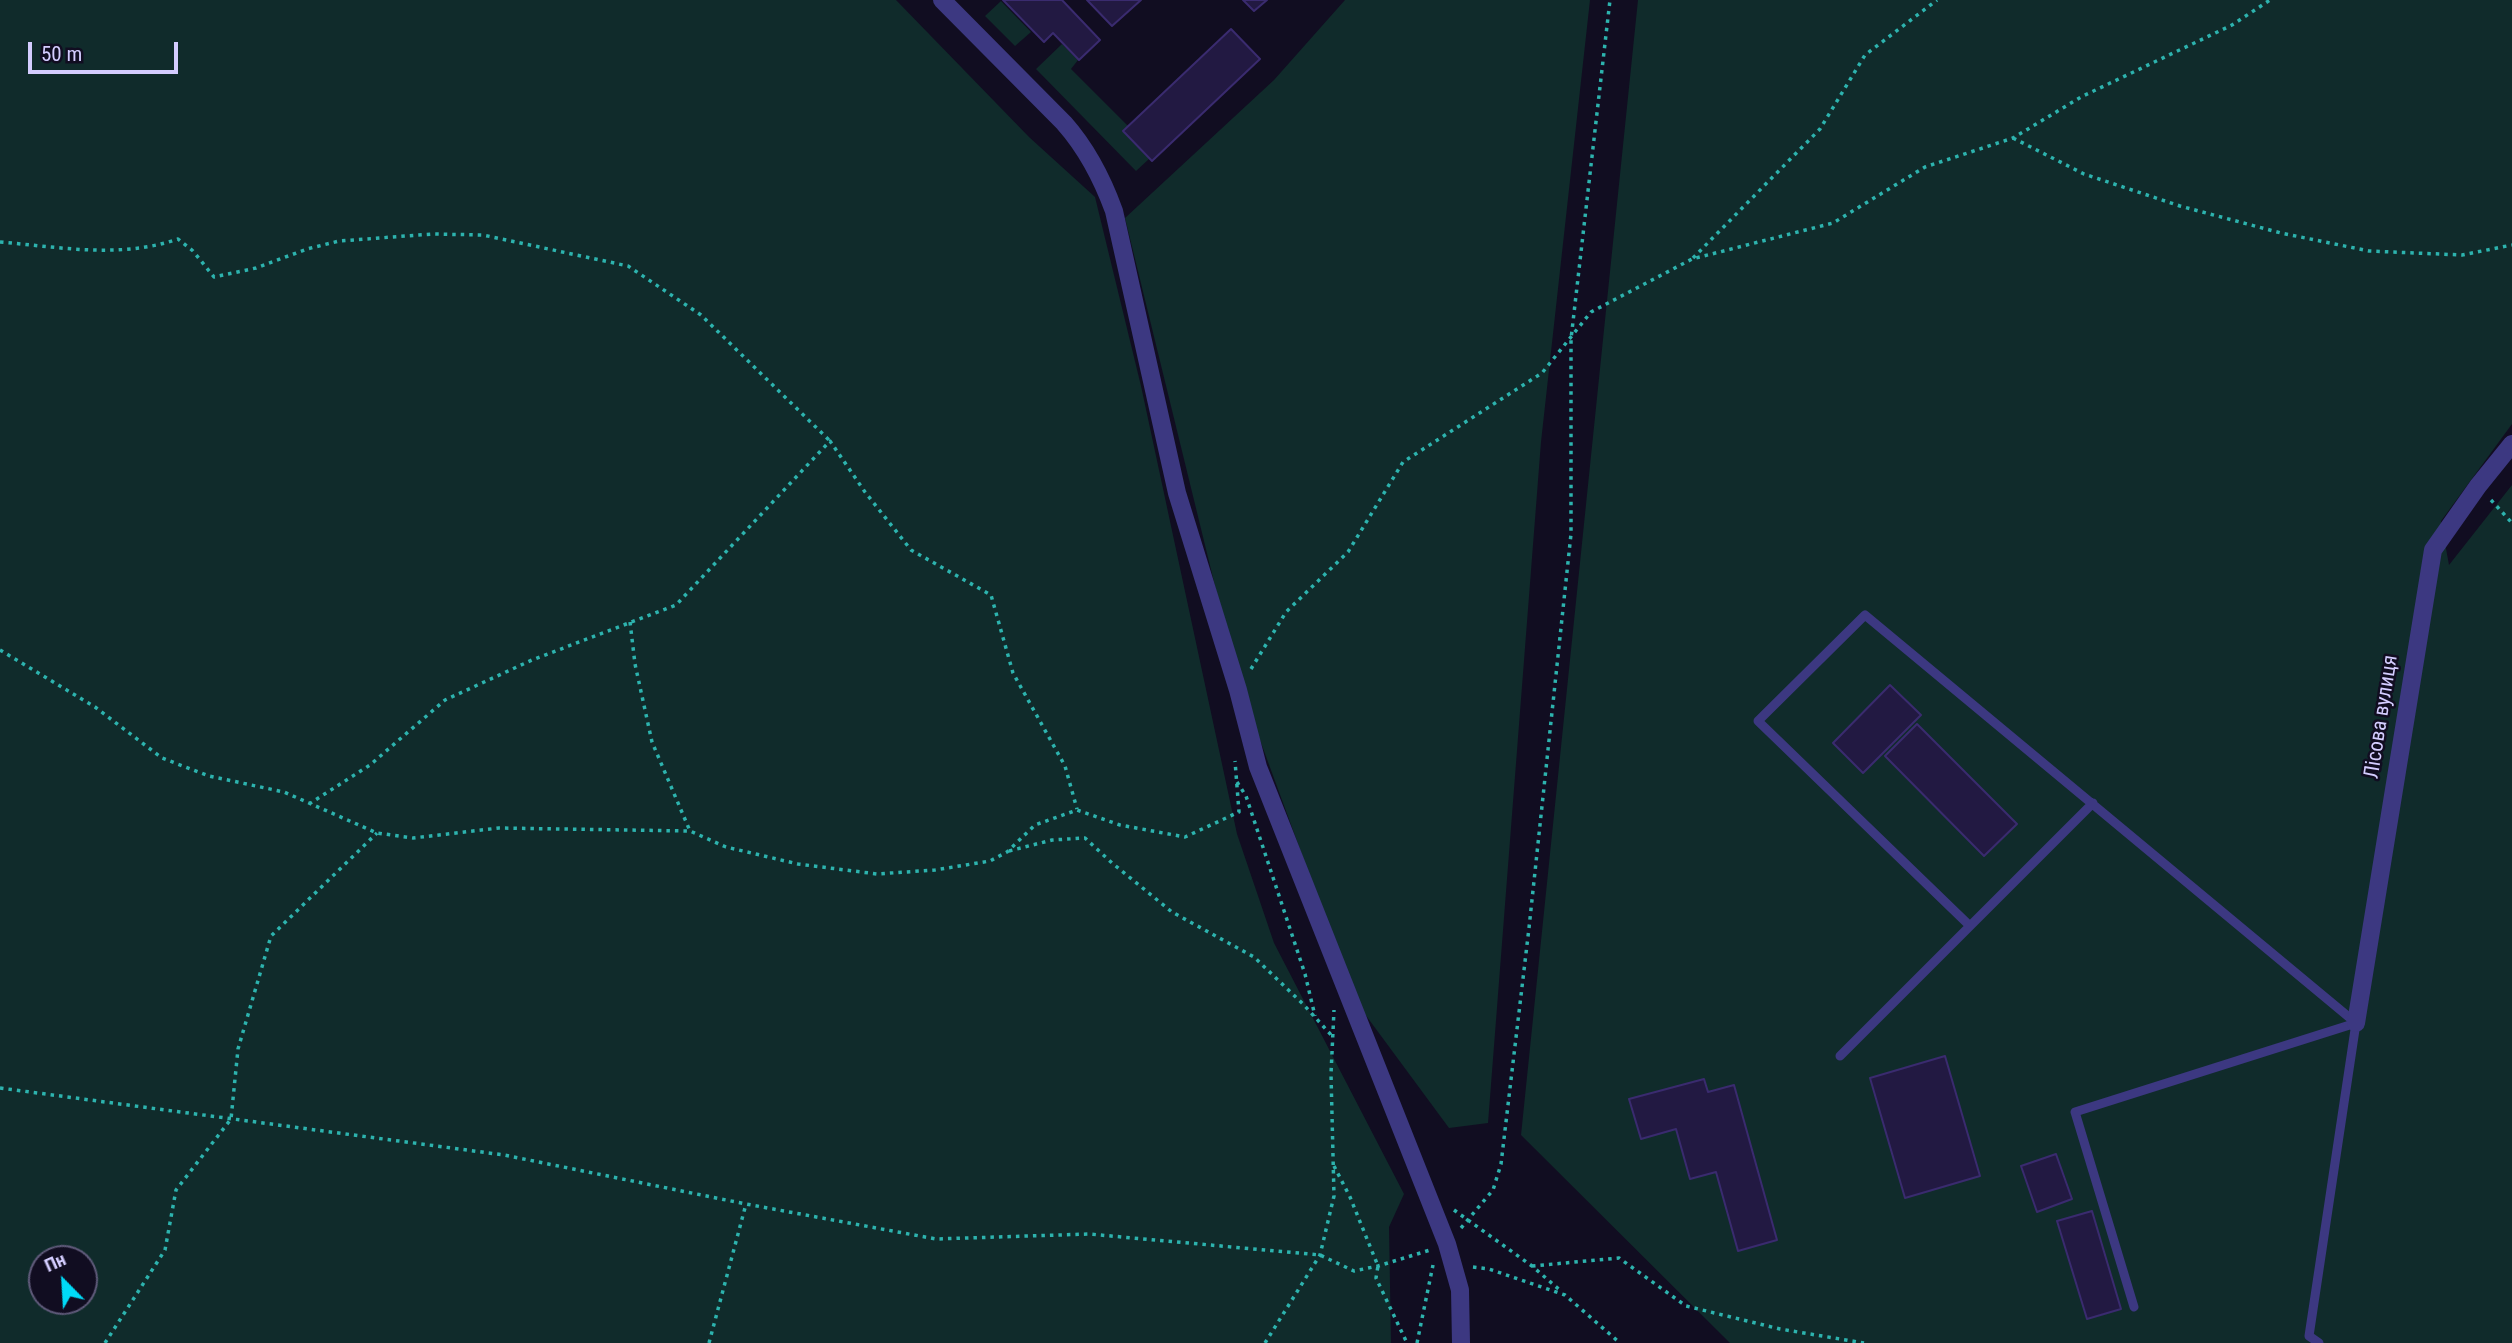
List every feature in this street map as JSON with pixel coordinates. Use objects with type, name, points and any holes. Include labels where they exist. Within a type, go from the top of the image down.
[{"type":"street","points":[[942,0],[1064,123],[1101,177],[1114,211],[1177,494],[1238,690],[1258,767],[1447,1244],[1460,1290],[1461,1343]]},
{"type":"street","name":"Лісова вулиця","points":[[2356,1023],[2433,550],[2478,486],[2512,444]]},
{"type":"lane","points":[[1970,926],[1758,722],[1865,615],[2356,1023]]},
{"type":"lane","points":[[1840,1056],[2093,803]]},
{"type":"lane","points":[[2134,1307],[2074,1112],[2356,1023]]},
{"type":"lane","points":[[2319,1343],[2309,1336],[2356,1023]]},
{"type":"path","points":[[1417,1343],[1433,1266],[1447,1244],[1493,1190],[1501,1164],[1572,534],[1571,339],[1610,0]]},
{"type":"path","points":[[1692,259],[1820,129],[1865,55],[1937,0]]},
{"type":"path","points":[[1238,690],[1286,612],[1348,552],[1403,462],[1542,373],[1591,312],[1692,259],[1833,223],[1925,167],[2013,138],[2081,97],[2232,25],[2270,0]]},
{"type":"path","points":[[2013,138],[2084,174],[2180,206],[2281,233],[2369,251],[2462,255],[2512,245]]},
{"type":"path","points":[[0,242],[127,251],[155,247],[178,239],[193,251],[214,277],[256,268],[307,248],[339,241],[433,234],[484,235],[628,266],[701,315],[830,440],[865,492],[911,550],[991,594],[1013,673],[1065,766],[1077,810]]},
{"type":"path","points":[[309,804],[370,765],[445,700],[532,660],[676,605],[830,440]]},
{"type":"path","points":[[2478,486],[2512,523]]},
{"type":"path","points":[[630,622],[635,664],[652,742],[690,831]]},
{"type":"path","points":[[0,650],[95,707],[162,758],[209,776],[284,792],[377,833],[413,838],[499,828],[690,831],[726,847],[798,864],[877,874],[935,870],[990,861],[1007,852],[1052,840],[1085,838],[1172,912],[1254,957],[1333,1037]]},
{"type":"path","points":[[1007,852],[1035,825],[1077,810],[1120,825],[1185,837],[1239,812],[1235,755]]},
{"type":"path","points":[[1237,782],[1246,796],[1305,974],[1316,1018]]},
{"type":"path","points":[[105,1343],[165,1250],[176,1190],[232,1119],[238,1048],[271,936],[377,833]]},
{"type":"path","points":[[1265,1343],[1320,1255],[1334,1196],[1331,1074],[1334,1002]]},
{"type":"path","points":[[0,1088],[504,1155],[936,1239],[1090,1234],[1320,1255],[1354,1271],[1447,1244]]},
{"type":"path","points":[[1333,1164],[1350,1196],[1378,1266],[1376,1278],[1407,1343]]},
{"type":"path","points":[[709,1343],[746,1204]]},
{"type":"path","points":[[1449,1206],[1532,1266],[1620,1343]]},
{"type":"path","points":[[1532,1266],[1619,1258],[1686,1306],[1780,1329],[1864,1343]]},
{"type":"path","points":[[1468,1266],[1489,1269],[1565,1295]]},
{"type":"green space","points":[[0,0],[896,0],[1029,137],[1095,197],[1141,386],[1237,834],[1274,943],[1404,1194],[1389,1227],[1391,1343],[0,1343]]},
{"type":"green space","points":[[1345,0],[1590,0],[1541,442],[1488,1123],[1449,1128],[1356,1002],[1238,680],[1125,218],[1274,80]]},
{"type":"green space","points":[[1638,0],[2512,0],[2512,424],[2441,521],[2449,565],[2512,485],[2512,1343],[1730,1343],[1521,1135]]},
{"type":"green space","points":[[1001,1],[1031,32],[1015,46],[985,16]]},
{"type":"green space","points":[[1062,44],[1078,60],[1071,69],[1128,126],[1122,131],[1149,159],[1136,171],[1036,69]]},
{"type":"building","points":[[1003,0],[1062,0],[1100,40],[1079,60],[1053,33],[1044,42]]},
{"type":"building","points":[[1087,0],[1141,0],[1112,26]]},
{"type":"building","points":[[1243,0],[1267,0],[1254,11]]},
{"type":"building","points":[[1231,29],[1260,59],[1152,161],[1123,131]]},
{"type":"building","points":[[1890,685],[1921,715],[1863,773],[1833,743]]},
{"type":"building","points":[[1917,724],[2017,824],[1984,856],[1885,756]]},
{"type":"building","points":[[1945,1056],[1980,1176],[1905,1198],[1870,1078]]},
{"type":"building","points":[[1704,1079],[1708,1092],[1734,1085],[1777,1240],[1738,1251],[1716,1172],[1690,1179],[1676,1129],[1641,1139],[1629,1099]]},
{"type":"building","points":[[2056,1154],[2072,1199],[2037,1212],[2021,1166]]},
{"type":"building","points":[[2092,1211],[2121,1309],[2087,1319],[2057,1221]]}]
